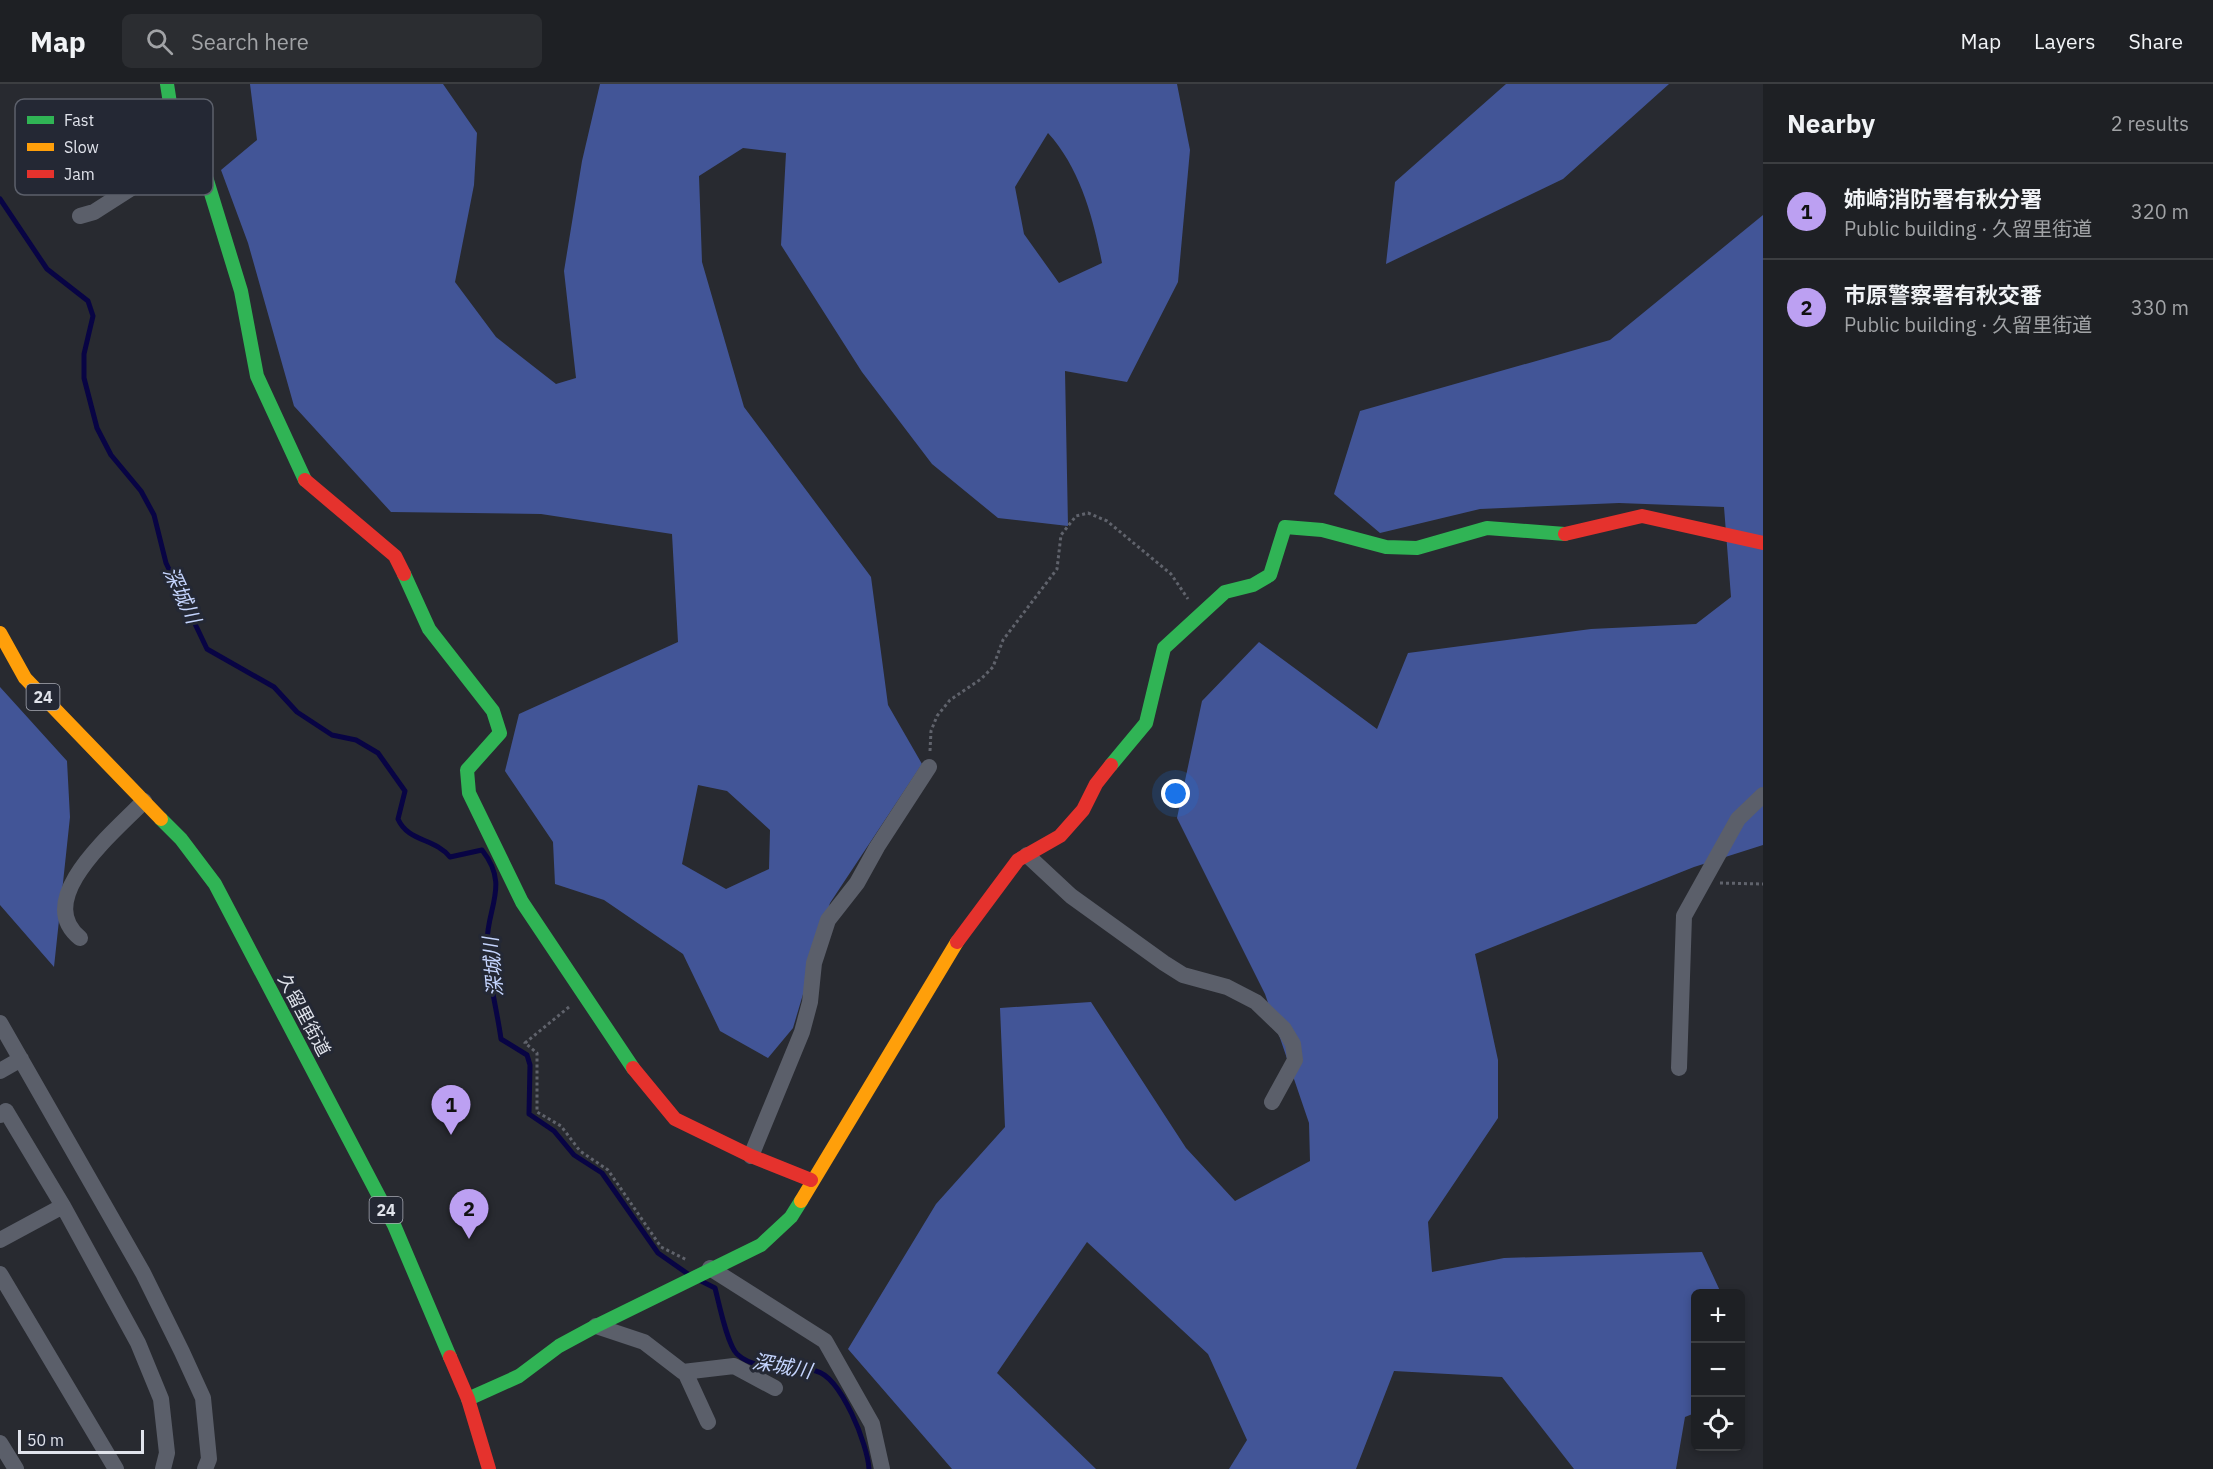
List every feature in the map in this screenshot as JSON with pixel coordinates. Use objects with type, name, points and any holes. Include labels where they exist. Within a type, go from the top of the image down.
[{"type":"street","points":[[167,84],[169,99]]},
{"type":"street","points":[[80,216],[94,212],[121,195]]},
{"type":"street","points":[[212,195],[241,291],[257,376],[306,482],[395,556],[429,629],[493,711],[500,733],[467,770],[469,793],[522,902],[546,942],[585,994],[642,1080],[675,1119],[751,1156],[811,1180]]},
{"type":"street","points":[[468,1399],[519,1376],[559,1346],[596,1326],[710,1268],[761,1245],[791,1217],[811,1180],[959,938],[1018,860],[1060,836],[1083,810],[1096,784],[1146,723],[1164,648],[1225,592],[1253,585],[1270,575],[1286,527],[1323,530],[1386,547],[1417,548],[1487,528],[1571,534],[1642,516],[1763,543]]},
{"type":"street","name":"久留里街道","points":[[0,633],[25,678],[187,846],[215,884],[394,1224],[468,1399],[489,1469]]},
{"type":"street","points":[[751,1156],[802,1032],[810,1002],[814,963],[828,920],[857,883],[877,847],[929,767]]},
{"type":"street","points":[[1679,1068],[1684,916],[1738,819],[1763,795]]},
{"type":"street","points":[[80,938],[70,930],[65,910],[66,893],[82,868],[144,801]]},
{"type":"street","points":[[1027,855],[1071,896],[1164,963],[1183,975],[1227,987],[1256,1002],[1284,1029],[1293,1044],[1295,1060],[1272,1102]]},
{"type":"street","points":[[0,1023],[143,1273],[182,1352],[203,1398],[209,1459],[205,1469]]},
{"type":"street","points":[[0,1071],[21,1059]]},
{"type":"street","points":[[0,1115],[6,1111],[63,1206],[138,1343],[161,1399],[167,1453],[163,1469]]},
{"type":"street","points":[[0,1240],[63,1206]]},
{"type":"street","points":[[710,1268],[825,1341],[872,1424],[882,1469]]},
{"type":"street","points":[[0,1274],[116,1469]]},
{"type":"street","points":[[596,1326],[644,1342],[685,1372],[708,1422]]},
{"type":"street","points":[[685,1372],[734,1366],[775,1388]]},
{"type":"street","points":[[0,1443],[16,1469]]},
{"type":"path","points":[[929,767],[931,731],[937,716],[950,700],[981,679],[993,667],[1003,640],[1057,569],[1060,535],[1076,516],[1088,513],[1107,521],[1171,574],[1199,615]]},
{"type":"path","points":[[1710,869],[1721,884],[1763,884]]},
{"type":"path","points":[[585,994],[525,1043],[537,1053],[537,1112],[561,1126],[580,1150],[608,1170],[661,1247],[710,1268]]},
{"type":"shaded area","points":[[250,84],[443,84],[477,133],[474,185],[455,282],[496,337],[556,384],[576,378],[564,271],[582,161],[600,84],[1177,84],[1190,150],[1178,282],[1127,382],[1065,371],[1068,526],[998,518],[932,464],[862,372],[781,245],[786,153],[743,148],[699,176],[702,262],[744,407],[871,577],[888,705],[922,764],[830,903],[793,1028],[768,1058],[720,1031],[683,954],[604,900],[555,884],[553,842],[505,771],[519,714],[678,642],[672,534],[541,514],[391,512],[294,406],[248,243],[221,170],[257,140]],"holes":[[[1048,133],[1077,177],[1094,228],[1102,263],[1059,283],[1024,234],[1015,187]],[[698,785],[727,791],[770,830],[769,869],[726,889],[682,864]]]},
{"type":"shaded area","points":[[1506,84],[1669,84],[1563,179],[1386,264],[1395,182]]},
{"type":"shaded area","points":[[1763,215],[1763,845],[1694,867],[1475,954],[1498,1060],[1498,1118],[1428,1222],[1432,1272],[1504,1258],[1702,1252],[1719,1289],[1691,1289],[1691,1415],[1685,1417],[1676,1469],[1574,1469],[1502,1377],[1394,1371],[1356,1469],[1229,1469],[1247,1440],[1208,1354],[1087,1242],[997,1373],[1096,1469],[952,1469],[848,1349],[936,1204],[1005,1127],[1000,1008],[1091,1002],[1186,1148],[1235,1201],[1310,1161],[1309,1123],[1265,994],[1177,818],[1202,701],[1259,642],[1377,729],[1408,653],[1591,629],[1696,624],[1731,597],[1724,507],[1619,503],[1480,509],[1380,533],[1334,494],[1360,411],[1610,340]]},
{"type":"shaded area","points":[[0,687],[67,761],[70,817],[54,967],[0,905]]},
{"type":"waterway","name":"深城川","points":[[0,199],[47,269],[88,301],[93,316],[84,354],[84,378],[97,428],[111,455],[141,491],[154,515],[166,563],[207,649],[274,687],[297,712],[332,735],[356,740],[378,753],[405,791],[398,819],[408,832],[437,846],[450,857],[482,850],[495,874],[495,896],[487,943],[501,1039],[527,1055],[530,1065],[529,1114],[554,1131],[574,1155],[602,1173],[658,1253],[688,1274]]},
{"type":"waterway","name":"深城川","points":[[701,1281],[715,1288],[727,1333],[737,1354],[745,1360],[764,1366],[816,1371],[835,1385],[852,1413],[864,1444],[869,1469]]},
{"type":"traffic: fast","points":[[167,84],[169,99]]},
{"type":"traffic: fast","points":[[212,195],[241,291],[257,376],[305,480]]},
{"type":"traffic: fast","points":[[1111,765],[1146,723],[1164,648],[1225,592],[1253,585],[1270,575],[1285,527],[1322,530],[1386,547],[1417,548],[1487,528],[1565,534]]},
{"type":"traffic: fast","points":[[404,574],[429,629],[493,711],[500,733],[467,770],[469,793],[522,902],[633,1068]]},
{"type":"traffic: fast","points":[[161,819],[181,839],[215,884],[394,1225],[450,1357]]},
{"type":"traffic: fast","points":[[468,1399],[519,1376],[559,1346],[596,1326],[761,1245],[791,1217],[801,1201]]},
{"type":"traffic: slow","points":[[0,633],[25,678],[161,819]]},
{"type":"traffic: slow","points":[[801,1201],[957,942]]},
{"type":"traffic: jam","points":[[305,480],[395,556],[404,574]]},
{"type":"traffic: jam","points":[[1565,534],[1642,516],[1763,543]]},
{"type":"traffic: jam","points":[[957,942],[1018,860],[1060,836],[1083,810],[1096,784],[1111,765]]},
{"type":"traffic: jam","points":[[633,1068],[675,1119],[751,1156],[811,1180]]},
{"type":"traffic: jam","points":[[450,1357],[468,1399],[489,1469]]},
{"type":"place","name":"姉崎消防署有秋分署","points":[[451,1135]]},
{"type":"place","name":"市原警察署有秋交番","points":[[469,1239]]}]
